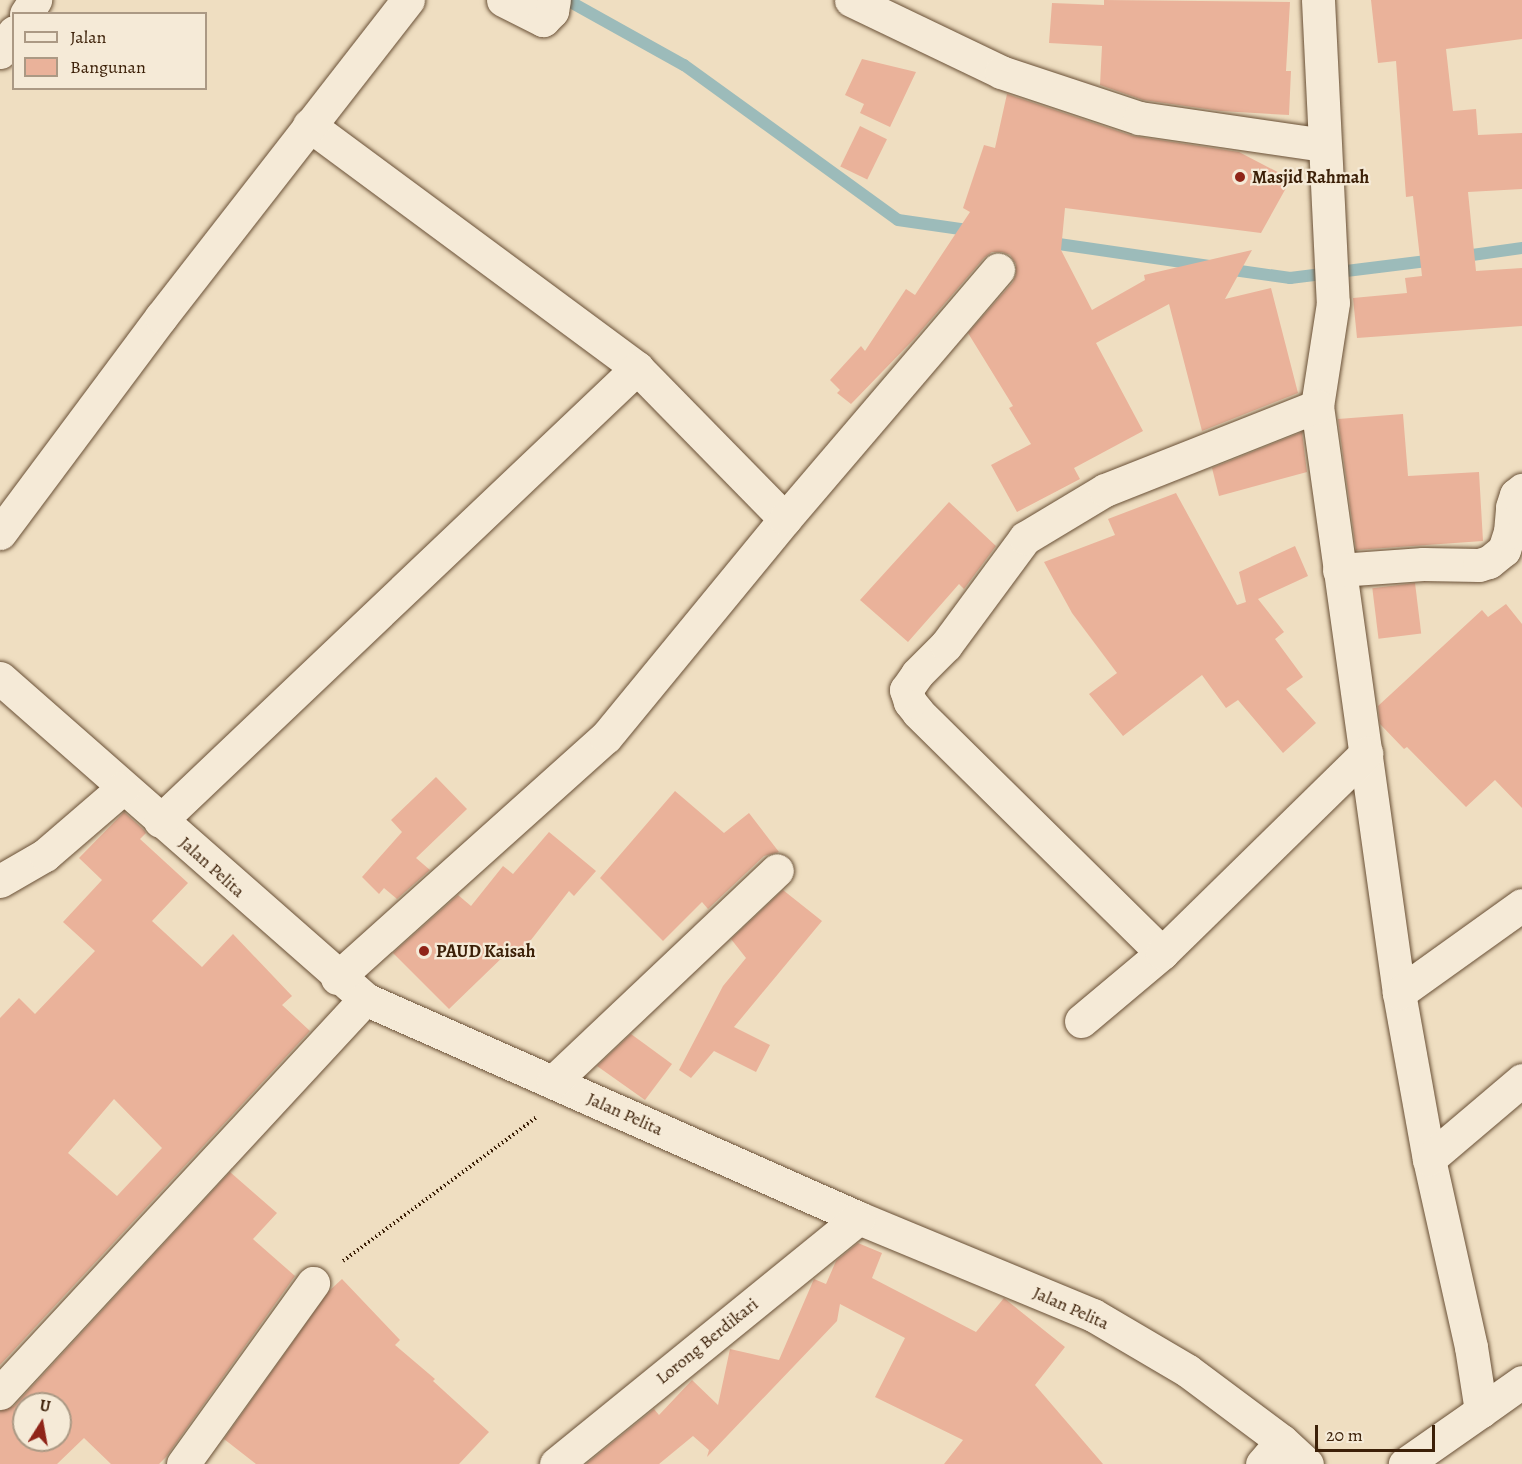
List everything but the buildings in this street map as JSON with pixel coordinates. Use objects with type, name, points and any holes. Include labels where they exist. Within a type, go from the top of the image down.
[{"type":"street","points":[[0,533],[160,317],[408,0]]},
{"type":"street","points":[[503,0],[543,20],[553,6]]},
{"type":"street","points":[[851,0],[1001,72],[1139,118],[1324,145]]},
{"type":"street","points":[[1318,0],[1333,303],[1317,406],[1400,993],[1429,1159],[1471,1347],[1481,1411]]},
{"type":"street","points":[[0,52],[12,35]]},
{"type":"street","points":[[309,125],[637,368],[785,519]]},
{"type":"street","points":[[337,978],[606,737],[785,519],[998,270]]},
{"type":"street","points":[[160,820],[637,368]]},
{"type":"street","points":[[1162,953],[918,712],[910,702],[906,690],[917,674],[946,645],[1025,538],[1105,490],[1317,406]]},
{"type":"street","points":[[1339,570],[1422,564],[1479,565],[1490,562],[1504,550],[1510,532],[1512,507],[1516,495],[1522,490]]},
{"type":"street","name":"Jalan Pelita","points":[[0,678],[337,978],[365,999],[859,1218],[1094,1315],[1188,1371],[1272,1453],[1307,1464]]},
{"type":"street","points":[[1081,1021],[1162,953],[1365,753]]},
{"type":"street","points":[[0,881],[45,855],[123,788]]},
{"type":"street","points":[[563,1086],[777,870]]},
{"type":"street","points":[[1400,993],[1522,905]]},
{"type":"street","points":[[0,1393],[365,999]]},
{"type":"street","points":[[1429,1159],[1522,1080]]},
{"type":"street","name":"Lorong Berdikari","points":[[556,1464],[859,1218]]},
{"type":"street","points":[[183,1464],[313,1283]]},
{"type":"street","points":[[1405,1464],[1522,1382]]},
{"type":"path","points":[[313,1283],[563,1086]]},
{"type":"waterway","points":[[567,0],[684,65],[898,220],[974,231]]},
{"type":"waterway","points":[[1045,242],[1209,266]]},
{"type":"waterway","points":[[1458,257],[1522,248]]},
{"type":"waterway","points":[[1226,269],[1290,278],[1435,260]]},
{"type":"place","name":"Masjid Rahmah","points":[[1240,177]]},
{"type":"place","name":"PAUD Kaisah","points":[[424,951]]}]
